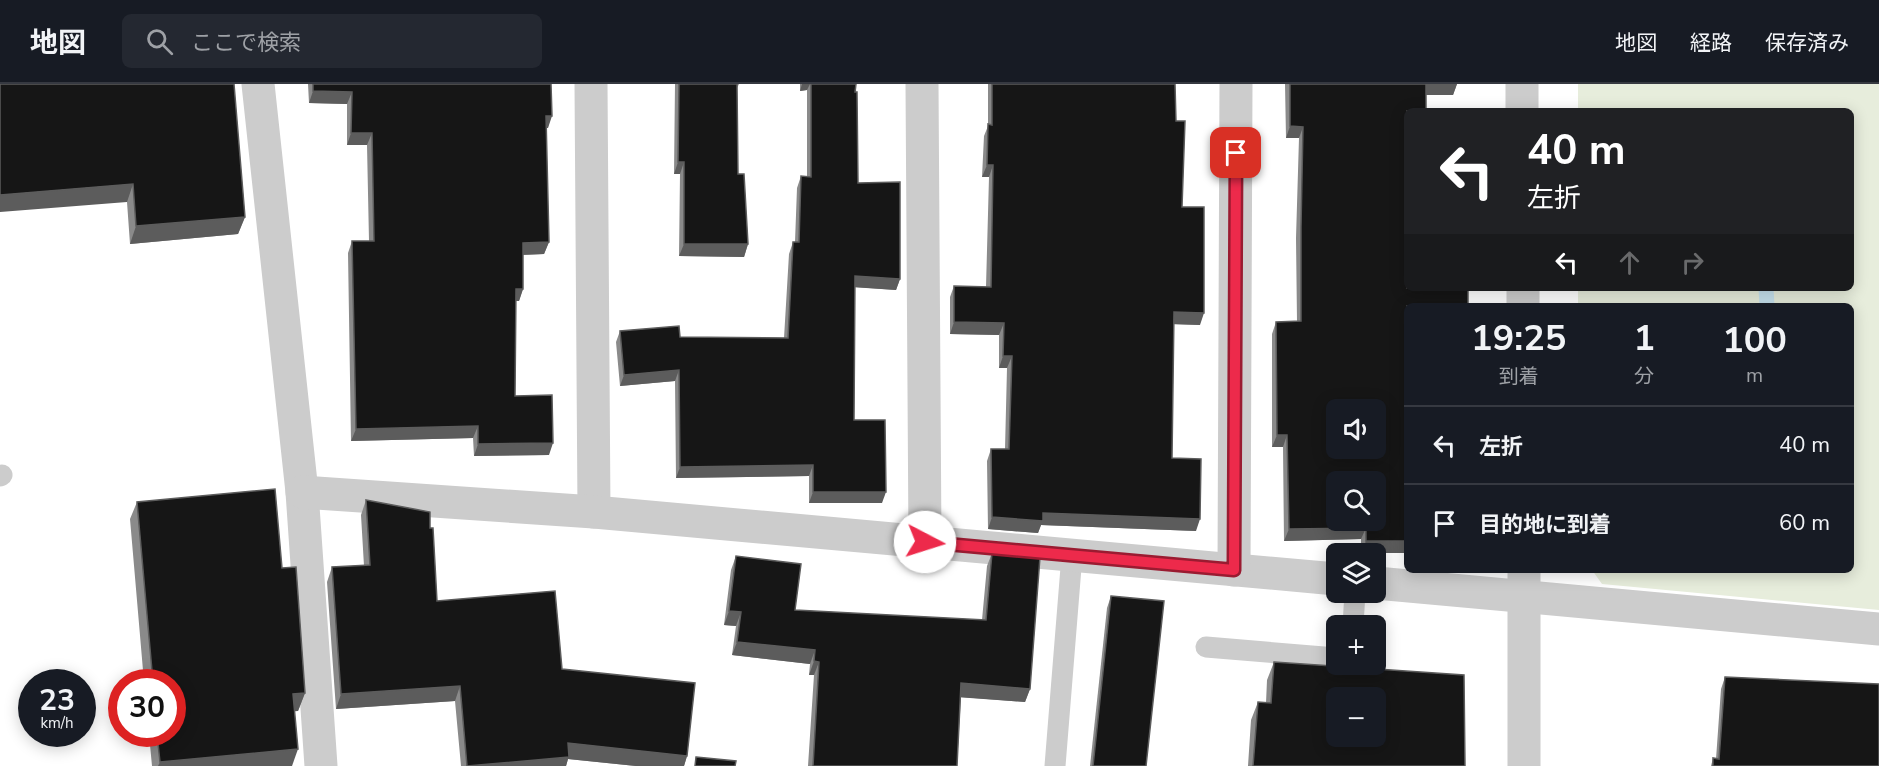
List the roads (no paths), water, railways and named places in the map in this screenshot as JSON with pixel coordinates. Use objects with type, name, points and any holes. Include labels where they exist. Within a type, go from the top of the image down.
[{"type":"street","points":[[258,84],[302,492],[321,766]]},
{"type":"street","points":[[591,84],[594,512]]},
{"type":"street","points":[[922,84],[925,542]]},
{"type":"street","points":[[1234,570],[1236,84]]},
{"type":"street","points":[[1522,84],[1522,108]]},
{"type":"street","points":[[302,492],[594,512],[1326,578]]},
{"type":"street","points":[[1386,583],[1524,583],[1879,629]]},
{"type":"street","points":[[1524,583],[1524,766]]},
{"type":"lane","points":[[1055,766],[1072,555]]},
{"type":"lane","points":[[1206,647],[1326,657]]},
{"type":"waterway","points":[[1766,291],[1767,303]]}]
